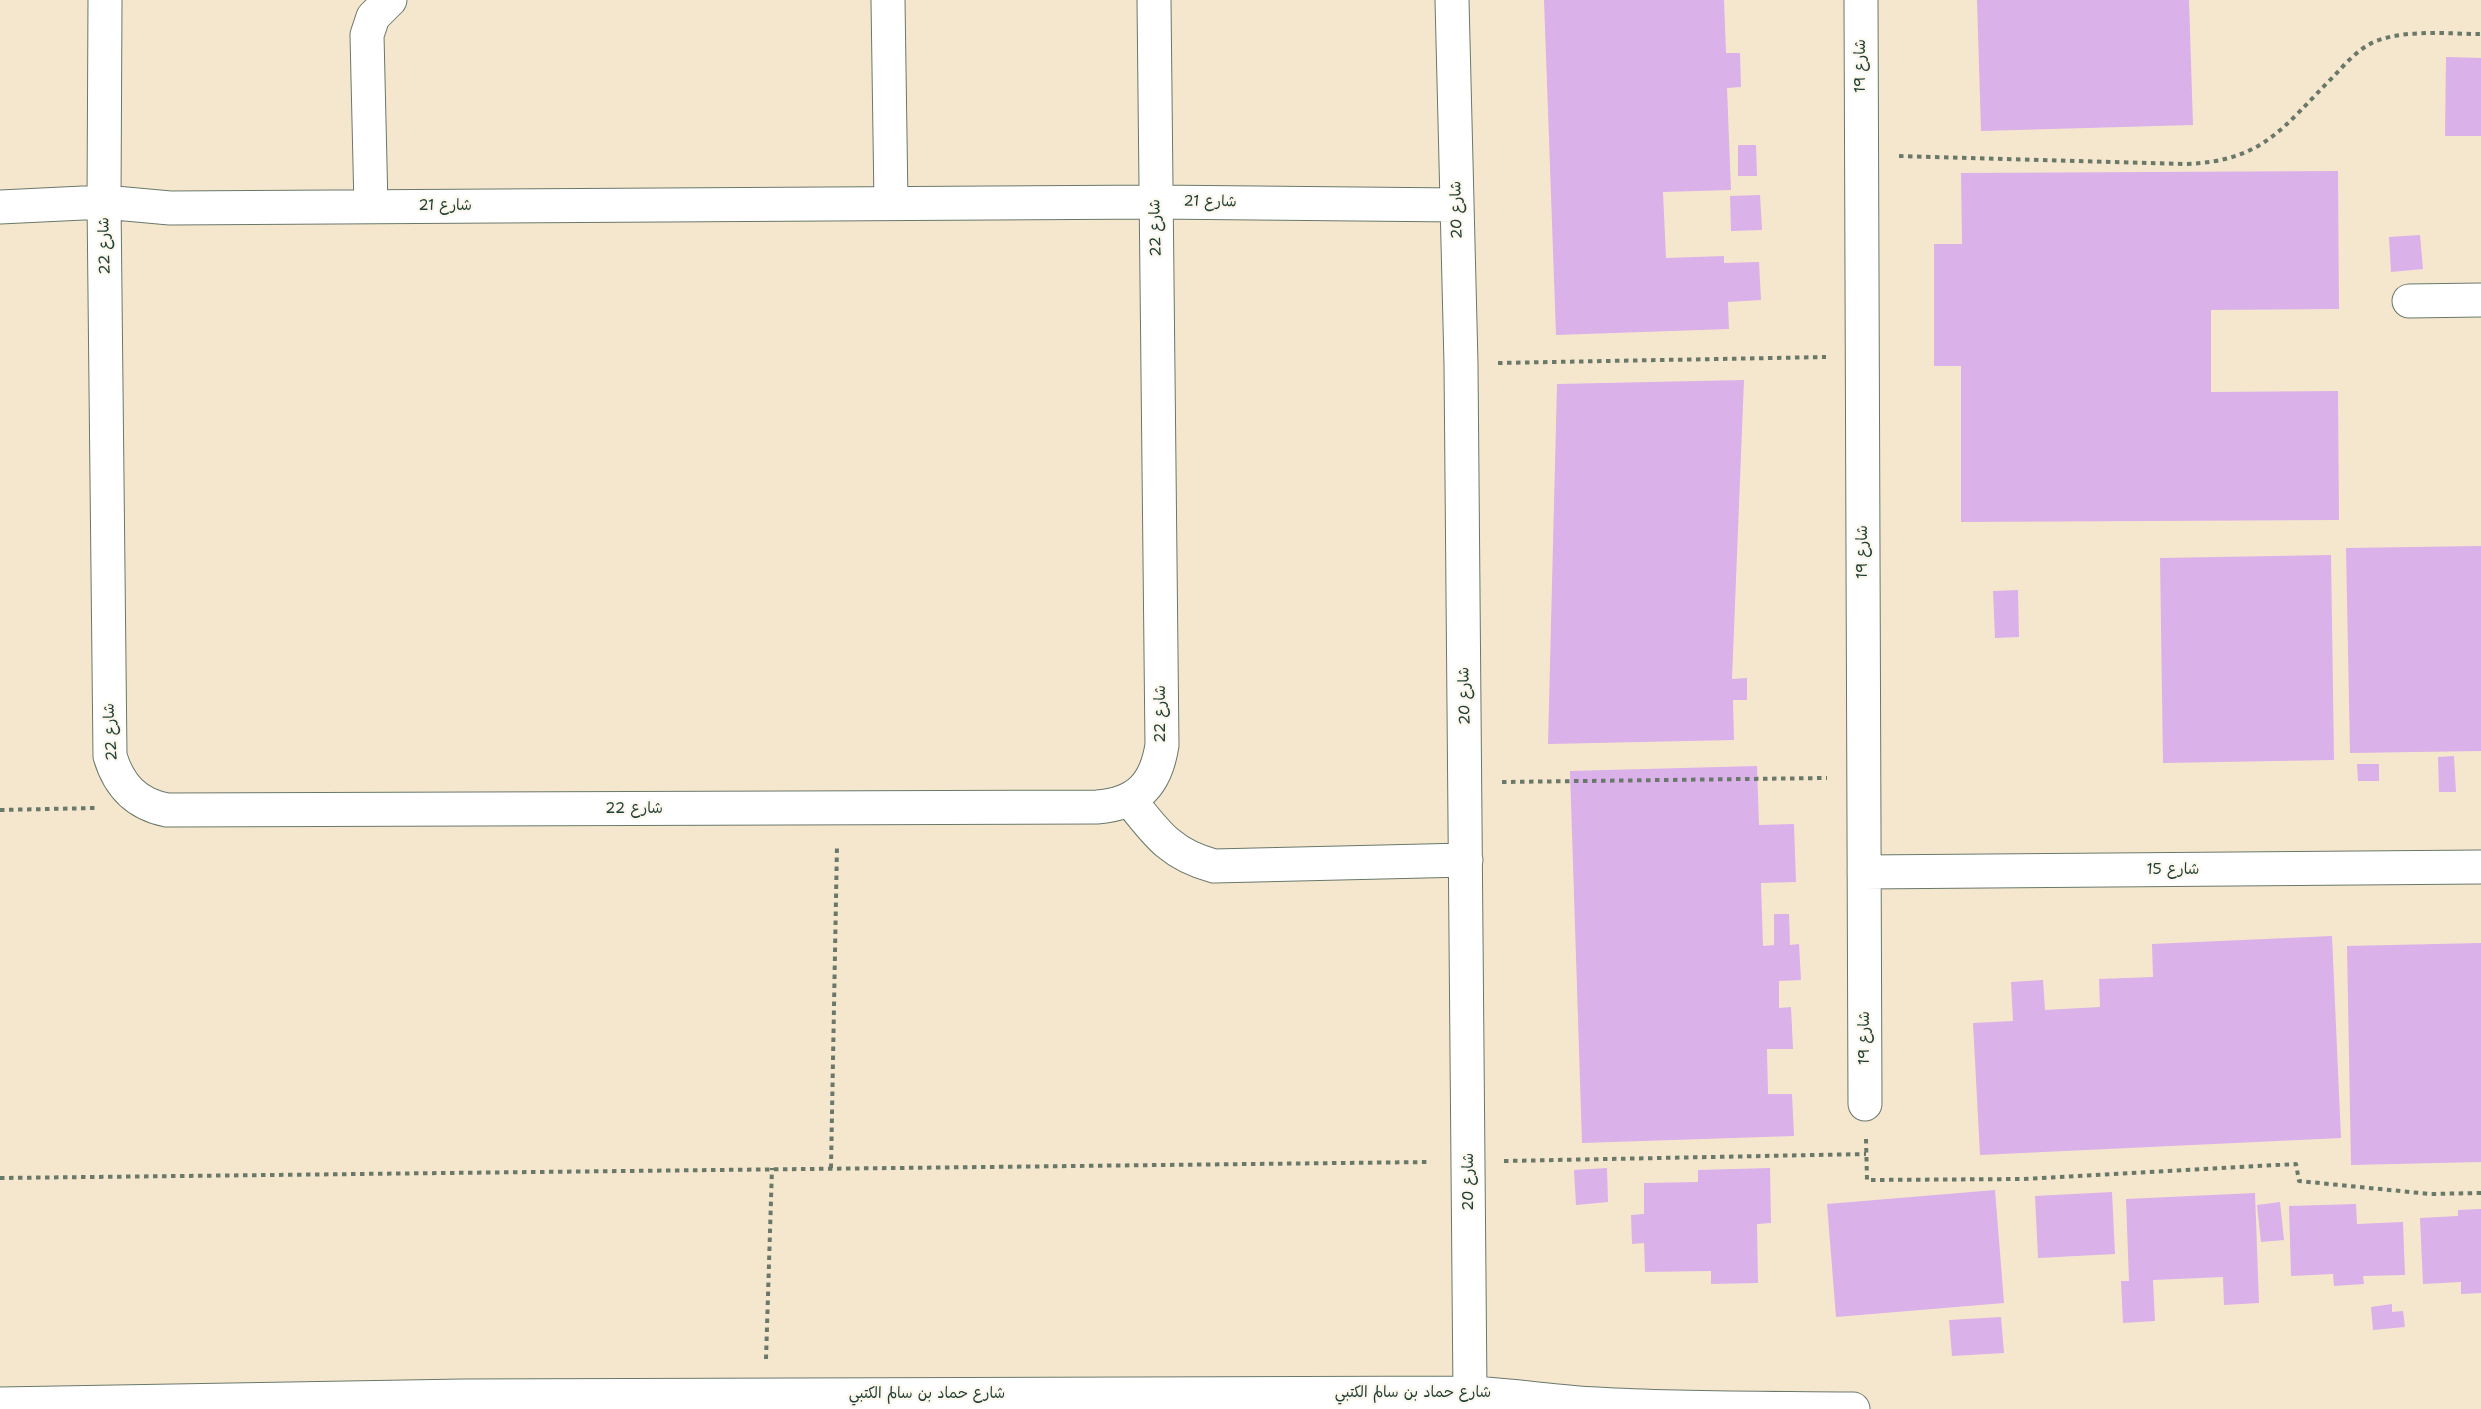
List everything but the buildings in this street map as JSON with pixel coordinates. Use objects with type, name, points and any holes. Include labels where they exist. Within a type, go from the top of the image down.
[{"type":"street","name":"شارع 22","points":[[105,0],[104,202],[110,756],[115,772],[124,787],[151,807],[167,810],[1097,807],[1114,806],[1130,800],[1143,790],[1153,777],[1162,745],[1154,0]]},
{"type":"street","points":[[371,207],[367,35],[373,17],[390,0]]},
{"type":"street","points":[[888,0],[891,203]]},
{"type":"street","name":"شارع 20","points":[[1452,0],[1461,364],[1469,1161],[1475,1399]]},
{"type":"street","name":"شارع 19","points":[[1861,0],[1865,1104]]},
{"type":"street","name":"شارع 21","points":[[0,207],[104,202],[170,208],[1156,202],[1457,205]]},
{"type":"street","points":[[2409,302],[2481,300]]},
{"type":"street","points":[[1130,800],[1157,834],[1173,849],[1193,860],[1214,866],[1466,860]]},
{"type":"street","name":"شارع 15","points":[[1864,872],[2481,867]]},
{"type":"street","name":"شارع حماد بن سالم الكتبي","points":[[0,1404],[421,1403],[765,1395],[1475,1399],[1635,1406],[1853,1409]]},
{"type":"path","points":[[1862,155],[2215,163],[2242,155],[2268,141],[2353,56],[2374,42],[2398,35],[2481,34]]},
{"type":"path","points":[[1461,364],[1863,356]]},
{"type":"path","points":[[1466,782],[1864,778]]},
{"type":"path","points":[[0,810],[151,807]]},
{"type":"path","points":[[831,1168],[838,808]]},
{"type":"path","points":[[1865,1104],[1867,1180],[2023,1179],[2296,1164],[2299,1181],[2430,1194],[2481,1193]]},
{"type":"path","points":[[0,1178],[1469,1161],[1866,1154]]},
{"type":"path","points":[[765,1395],[771,1168]]}]
